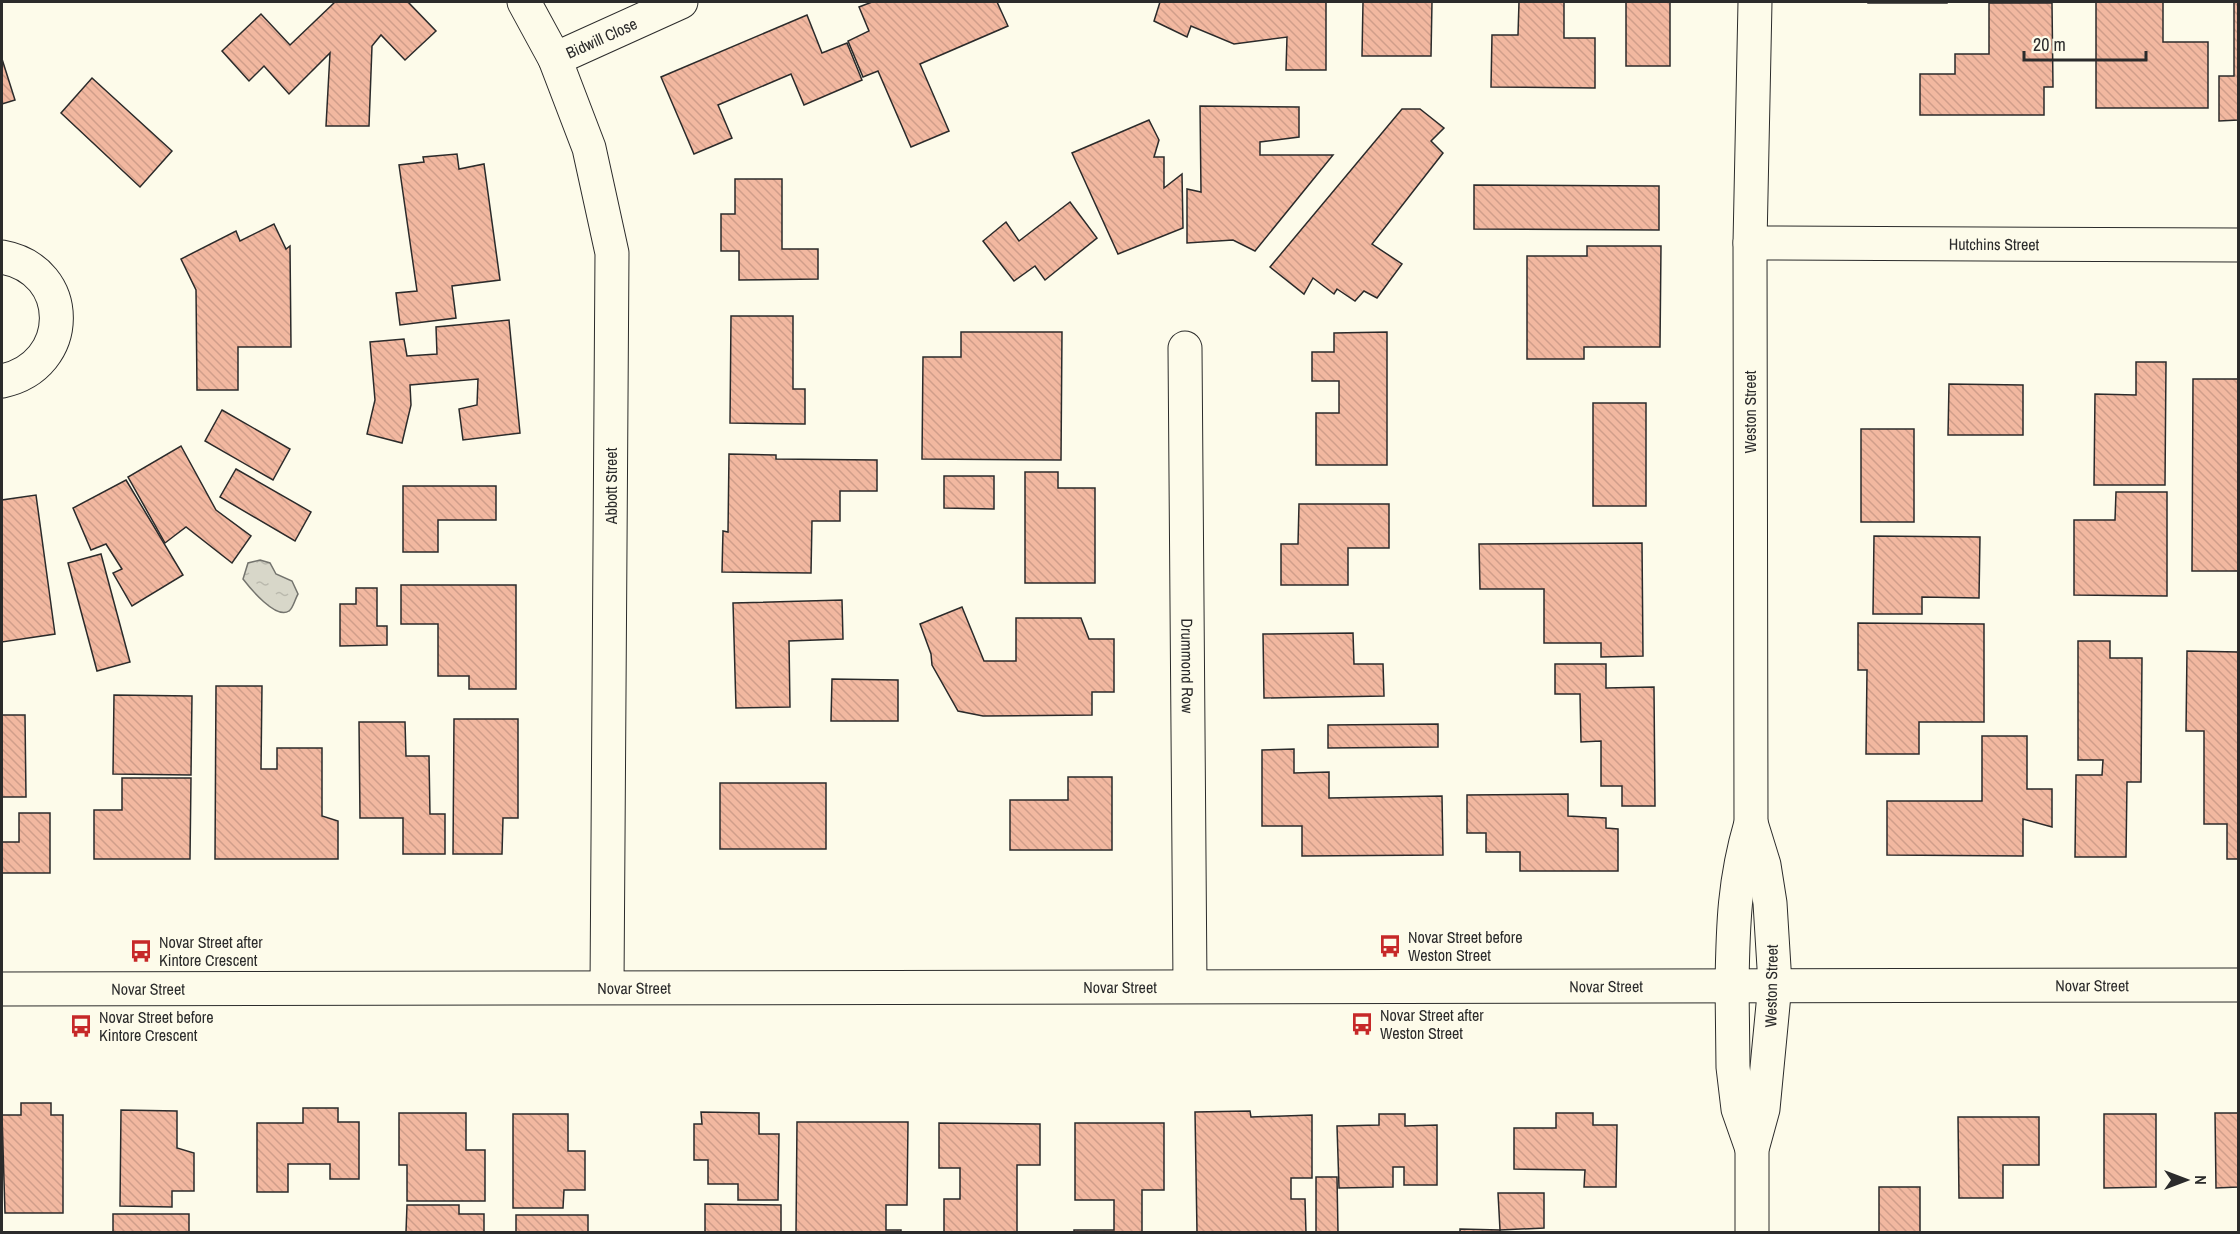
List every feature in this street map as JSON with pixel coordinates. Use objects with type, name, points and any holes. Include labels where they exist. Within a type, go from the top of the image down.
[{"type":"street","name":"Abbott Street","points":[[524,2],[555,59],[588,148],[612,253],[608,987]]},
{"type":"street","name":"Bidwill Close","points":[[555,59],[681,2]]},
{"type":"street","name":"Weston Street","points":[[1752,1233],[1752,1149],[1763,1109],[1775,984],[1770,903],[1764,865],[1751,823],[1750,243],[1755,2]]},
{"type":"street","name":"Hutchins Street","points":[[1750,243],[2238,245]]},
{"type":"street","points":[[2,257],[26,264],[39,275],[49,287],[56,315],[54,337],[38,363],[20,375],[2,381]]},
{"type":"street","name":"Drummond Row","points":[[1185,348],[1190,985]]},
{"type":"street","name":"Weston Street","points":[[1751,823],[1739,862],[1733,903],[1732,984],[1733,1067],[1738,1109],[1752,1149]]},
{"type":"street","name":"Novar Street","points":[[2,989],[1732,984],[2238,985]]},
{"type":"water","points":[[260,560],[270,563],[276,574],[292,581],[298,594],[289,611],[284,613],[271,607],[243,579],[248,563]]},
{"type":"building","points":[[335,2],[408,2],[436,31],[405,60],[381,35],[372,46],[369,126],[326,126],[330,53],[289,94],[264,66],[249,81],[222,51],[261,14],[290,45]]},
{"type":"building","points":[[872,2],[997,2],[1008,26],[920,64],[949,131],[911,147],[878,71],[863,77],[848,41],[869,31],[859,7]]},
{"type":"building","points":[[1160,2],[1326,2],[1326,70],[1286,70],[1287,37],[1234,44],[1191,26],[1187,37],[1154,21]]},
{"type":"building","points":[[1363,2],[1432,2],[1431,56],[1362,56]]},
{"type":"building","points":[[1519,2],[1564,2],[1564,38],[1595,38],[1595,88],[1491,87],[1492,35],[1518,35]]},
{"type":"building","points":[[1626,2],[1670,2],[1670,66],[1626,66]]},
{"type":"building","points":[[1947,2],[1947,3],[1868,3]]},
{"type":"building","points":[[2096,2],[2163,2],[2163,42],[2208,42],[2208,108],[2096,108]]},
{"type":"building","points":[[2234,2],[2238,2],[2238,120],[2219,121],[2219,76],[2234,76]]},
{"type":"building","points":[[1989,3],[2052,3],[2053,87],[2044,87],[2044,115],[1920,115],[1920,74],[1955,74],[1955,54],[1989,54]]},
{"type":"building","points":[[807,15],[822,53],[847,43],[862,80],[804,105],[791,74],[718,105],[732,138],[694,154],[661,77]]},
{"type":"building","points":[[2,59],[15,100],[2,104]]},
{"type":"building","points":[[92,78],[172,151],[140,187],[61,113]]},
{"type":"building","points":[[1200,106],[1299,107],[1299,137],[1260,142],[1260,155],[1333,155],[1255,251],[1233,240],[1187,243],[1187,189],[1201,192]]},
{"type":"building","points":[[1402,109],[1420,109],[1444,128],[1431,141],[1443,153],[1372,244],[1402,264],[1377,298],[1364,291],[1355,301],[1337,289],[1334,294],[1313,278],[1304,294],[1270,267]]},
{"type":"building","points":[[1149,120],[1159,140],[1154,157],[1164,157],[1164,188],[1182,174],[1183,228],[1118,254],[1072,153]]},
{"type":"building","points":[[457,154],[459,169],[484,164],[500,280],[452,286],[456,318],[400,325],[396,293],[417,291],[399,165],[424,162],[423,157]]},
{"type":"building","points":[[735,179],[782,179],[782,249],[818,249],[818,279],[739,280],[739,251],[721,251],[721,214],[735,214]]},
{"type":"building","points":[[1474,185],[1659,186],[1659,230],[1474,229]]},
{"type":"building","points":[[1070,202],[1097,238],[1045,280],[1035,266],[1014,281],[983,241],[1006,222],[1019,241]]},
{"type":"building","points":[[274,224],[286,249],[290,246],[291,347],[238,347],[238,390],[197,390],[196,290],[181,259],[236,231],[240,241]]},
{"type":"building","points":[[1587,246],[1661,246],[1660,347],[1584,347],[1584,359],[1527,359],[1527,256],[1587,256]]},
{"type":"building","points":[[731,316],[793,316],[793,389],[805,389],[805,424],[730,423]]},
{"type":"building","points":[[509,320],[520,433],[463,440],[459,409],[477,405],[478,379],[410,385],[411,405],[402,443],[367,434],[375,400],[370,342],[404,339],[407,356],[437,354],[436,327]]},
{"type":"building","points":[[961,332],[1062,332],[1061,460],[922,459],[923,357],[961,357]]},
{"type":"building","points":[[1387,332],[1387,465],[1316,465],[1316,413],[1339,413],[1339,381],[1312,381],[1312,352],[1334,352],[1334,333]]},
{"type":"building","points":[[2136,362],[2166,362],[2165,485],[2094,485],[2095,394],[2136,395]]},
{"type":"building","points":[[2193,379],[2238,379],[2238,571],[2192,571]]},
{"type":"building","points":[[1949,384],[2023,385],[2023,435],[1948,435]]},
{"type":"building","points":[[1593,403],[1646,403],[1646,506],[1593,506]]},
{"type":"building","points":[[222,410],[290,449],[273,480],[205,441]]},
{"type":"building","points":[[1861,429],[1914,429],[1914,522],[1861,522]]},
{"type":"building","points":[[181,446],[216,510],[251,536],[232,563],[186,527],[165,543],[128,477]]},
{"type":"building","points":[[729,454],[776,455],[776,459],[877,460],[877,491],[840,491],[840,521],[812,521],[811,573],[722,572],[723,531],[728,532]]},
{"type":"building","points":[[236,469],[311,512],[295,541],[220,497]]},
{"type":"building","points":[[1025,472],[1058,472],[1058,488],[1095,488],[1095,583],[1025,583]]},
{"type":"building","points":[[944,476],[994,476],[994,509],[944,508]]},
{"type":"building","points":[[126,480],[183,575],[132,606],[113,573],[122,569],[106,544],[91,550],[73,508]]},
{"type":"building","points":[[403,486],[496,486],[496,520],[438,520],[438,552],[403,552]]},
{"type":"building","points":[[2116,492],[2167,492],[2167,596],[2074,595],[2074,520],[2115,520]]},
{"type":"building","points":[[36,495],[55,634],[2,642],[2,500]]},
{"type":"building","points":[[1299,504],[1389,504],[1389,548],[1348,548],[1348,585],[1281,585],[1281,544],[1298,544]]},
{"type":"building","points":[[1874,536],[1980,537],[1979,598],[1922,597],[1922,614],[1873,614]]},
{"type":"building","points":[[1642,543],[1643,656],[1601,657],[1601,643],[1544,643],[1544,589],[1480,589],[1479,544]]},
{"type":"building","points":[[101,554],[130,662],[97,671],[68,563]]},
{"type":"building","points":[[401,585],[516,585],[516,689],[469,689],[469,676],[438,676],[438,624],[401,624]]},
{"type":"building","points":[[356,588],[377,588],[377,626],[387,626],[387,645],[340,646],[340,604],[356,604]]},
{"type":"building","points":[[842,600],[843,639],[789,641],[790,707],[736,708],[733,603]]},
{"type":"building","points":[[962,607],[984,661],[1016,661],[1016,618],[1081,618],[1089,639],[1114,639],[1114,692],[1092,692],[1092,715],[983,716],[958,711],[932,665],[931,654],[920,624]]},
{"type":"building","points":[[1858,623],[1984,624],[1984,722],[1919,722],[1919,754],[1866,754],[1867,670],[1858,670]]},
{"type":"building","points":[[1353,633],[1354,664],[1383,664],[1384,696],[1264,698],[1263,634]]},
{"type":"building","points":[[2078,641],[2110,641],[2110,658],[2142,658],[2141,782],[2127,782],[2126,857],[2075,857],[2076,775],[2102,775],[2103,760],[2078,760]]},
{"type":"building","points":[[2187,651],[2238,652],[2238,859],[2227,859],[2227,824],[2204,824],[2204,731],[2186,731]]},
{"type":"building","points":[[1555,664],[1606,664],[1606,688],[1654,687],[1655,806],[1622,806],[1622,786],[1601,786],[1601,741],[1581,742],[1580,694],[1555,694]]},
{"type":"building","points":[[832,679],[898,680],[898,721],[831,721]]},
{"type":"building","points":[[216,686],[262,686],[261,769],[277,769],[277,748],[322,748],[322,816],[338,821],[338,859],[215,859]]},
{"type":"building","points":[[114,695],[192,696],[191,775],[113,774]]},
{"type":"building","points":[[2,715],[25,715],[26,797],[2,797]]},
{"type":"building","points":[[454,719],[518,719],[518,818],[503,818],[502,854],[453,854]]},
{"type":"building","points":[[359,722],[405,722],[406,756],[429,756],[430,814],[445,814],[445,854],[403,854],[403,818],[360,818]]},
{"type":"building","points":[[1438,724],[1438,747],[1328,748],[1328,725]]},
{"type":"building","points":[[1982,736],[2027,736],[2027,789],[2052,789],[2052,827],[2023,819],[2023,856],[1887,855],[1887,801],[1982,801]]},
{"type":"building","points":[[1294,749],[1294,773],[1329,772],[1329,798],[1442,796],[1443,855],[1302,856],[1302,826],[1262,826],[1262,750]]},
{"type":"building","points":[[1068,777],[1112,777],[1112,850],[1010,850],[1010,800],[1068,800]]},
{"type":"building","points":[[122,778],[191,778],[190,859],[94,859],[94,810],[122,810]]},
{"type":"building","points":[[720,783],[826,783],[826,849],[720,849]]},
{"type":"building","points":[[1568,794],[1568,816],[1606,818],[1606,828],[1618,829],[1618,871],[1520,871],[1520,852],[1486,852],[1486,833],[1467,833],[1467,795]]},
{"type":"building","points":[[19,813],[50,813],[50,873],[2,873],[2,842],[19,842]]},
{"type":"building","points":[[21,1103],[51,1103],[51,1115],[63,1115],[63,1213],[5,1213],[2,1115],[21,1115]]},
{"type":"building","points":[[303,1108],[338,1108],[338,1122],[359,1122],[359,1179],[330,1179],[330,1164],[288,1164],[288,1192],[257,1192],[257,1123],[303,1123]]},
{"type":"building","points":[[121,1110],[177,1111],[177,1148],[194,1153],[194,1191],[172,1191],[172,1207],[120,1206]]},
{"type":"building","points":[[1250,1111],[1251,1117],[1312,1115],[1312,1178],[1291,1178],[1291,1199],[1305,1199],[1306,1232],[1197,1232],[1195,1112]]},
{"type":"building","points":[[701,1112],[759,1113],[759,1134],[779,1134],[778,1200],[738,1200],[738,1184],[708,1184],[708,1160],[694,1160],[694,1124],[702,1124]]},
{"type":"building","points":[[399,1113],[466,1113],[466,1150],[485,1150],[485,1201],[407,1201],[407,1165],[399,1165]]},
{"type":"building","points":[[1556,1113],[1593,1113],[1593,1125],[1617,1125],[1616,1187],[1584,1187],[1585,1170],[1514,1169],[1514,1128],[1556,1128]]},
{"type":"building","points":[[2215,1113],[2238,1113],[2238,1187],[2216,1188]]},
{"type":"building","points":[[513,1114],[568,1114],[568,1151],[585,1151],[585,1190],[564,1190],[563,1208],[513,1208]]},
{"type":"building","points":[[1379,1114],[1405,1114],[1405,1126],[1437,1125],[1437,1185],[1404,1185],[1404,1167],[1393,1167],[1393,1187],[1339,1188],[1337,1126],[1379,1125]]},
{"type":"building","points":[[2104,1114],[2156,1114],[2156,1187],[2104,1188]]},
{"type":"building","points":[[1958,1117],[2039,1117],[2039,1165],[2003,1165],[2003,1198],[1959,1198]]},
{"type":"building","points":[[797,1122],[908,1122],[907,1205],[886,1205],[886,1230],[901,1230],[901,1232],[796,1232]]},
{"type":"building","points":[[939,1123],[1040,1124],[1040,1165],[1017,1165],[1017,1232],[944,1232],[944,1199],[960,1199],[960,1168],[939,1168]]},
{"type":"building","points":[[1075,1123],[1164,1123],[1164,1190],[1142,1190],[1142,1232],[1074,1232],[1074,1230],[1114,1230],[1114,1200],[1075,1200]]},
{"type":"building","points":[[1316,1177],[1337,1177],[1338,1232],[1316,1232]]},
{"type":"building","points":[[1879,1187],[1920,1187],[1920,1232],[1879,1232]]},
{"type":"building","points":[[1498,1193],[1544,1193],[1544,1228],[1500,1230]]},
{"type":"building","points":[[705,1204],[781,1205],[781,1232],[705,1232]]},
{"type":"building","points":[[407,1205],[459,1205],[459,1214],[484,1214],[484,1232],[406,1232]]},
{"type":"building","points":[[113,1214],[189,1214],[189,1232],[113,1232]]},
{"type":"building","points":[[516,1215],[588,1215],[588,1232],[516,1232]]},
{"type":"building","points":[[1460,1229],[1500,1230],[1500,1232],[1460,1232]]},
{"type":"place","name":"Novar Street before Weston Street","points":[[1390,946]]},
{"type":"place","name":"Novar Street after Kintore Crescent","points":[[141,951]]},
{"type":"place","name":"Novar Street after Weston Street","points":[[1362,1024]]},
{"type":"place","name":"Novar Street before Kintore Crescent","points":[[81,1026]]}]
